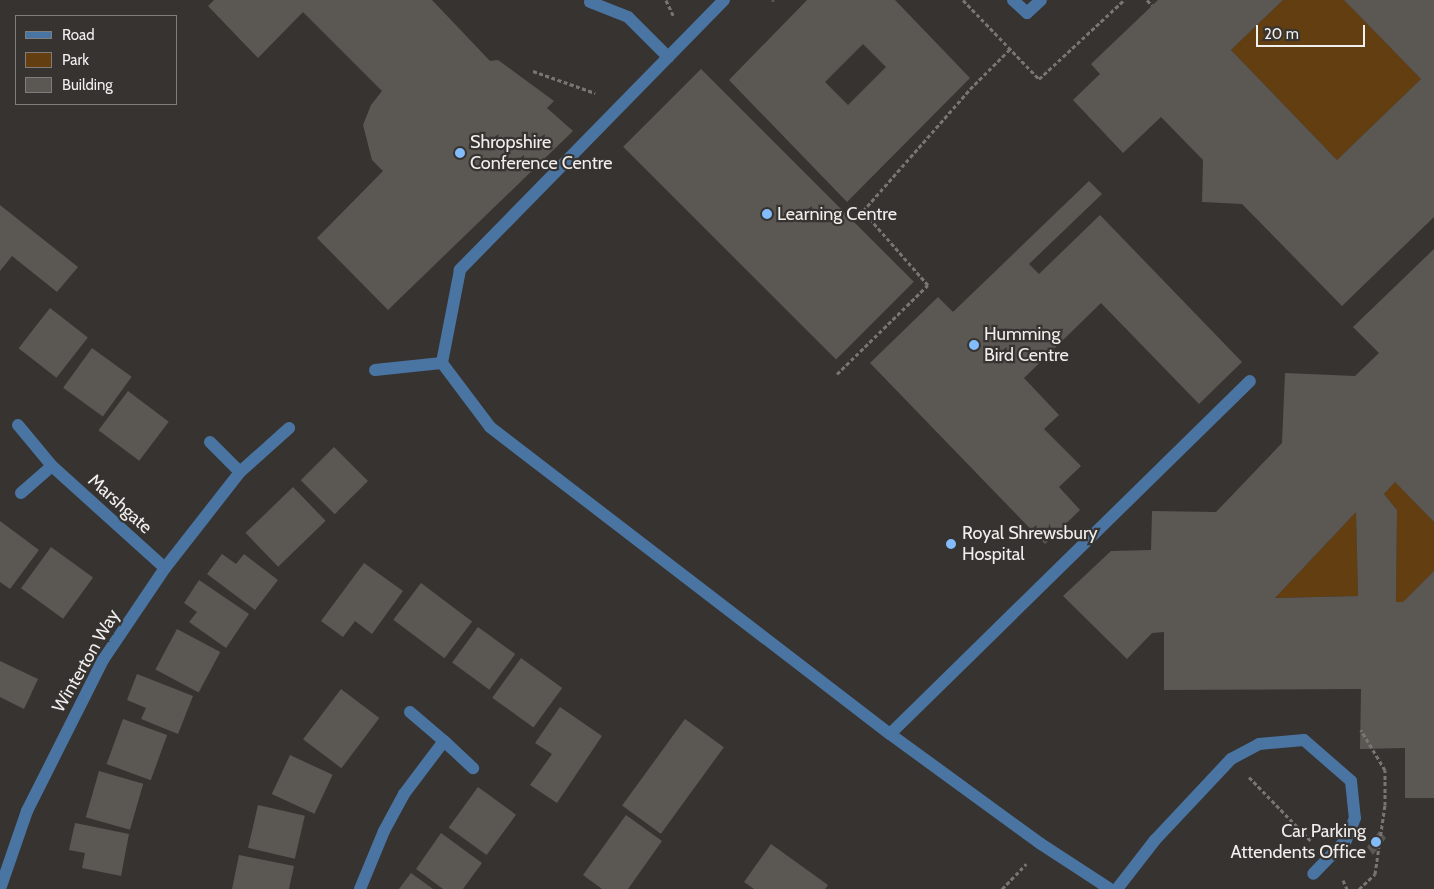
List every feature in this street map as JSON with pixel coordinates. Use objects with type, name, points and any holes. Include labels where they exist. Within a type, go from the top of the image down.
[{"type":"street","points":[[724,0],[460,270],[442,363],[490,427],[890,734],[1040,844],[1110,889]]},
{"type":"street","points":[[1013,0],[1027,13],[1040,0]]},
{"type":"street","points":[[590,2],[628,17],[668,57]]},
{"type":"street","points":[[375,370],[442,363]]},
{"type":"street","points":[[890,734],[1250,381]]},
{"type":"street","name":"Marshgate","points":[[18,425],[52,466],[165,568]]},
{"type":"street","name":"Winterton Way","points":[[0,889],[26,811],[103,660],[165,568],[240,472],[289,428]]},
{"type":"street","points":[[210,442],[240,472]]},
{"type":"street","points":[[21,493],[52,466]]},
{"type":"street","points":[[410,712],[473,768]]},
{"type":"street","points":[[1118,889],[1155,840],[1231,759],[1259,744],[1304,740],[1351,781],[1355,818],[1346,840],[1313,874]]},
{"type":"street","points":[[360,889],[384,831],[404,794],[444,742]]},
{"type":"path","points":[[963,0],[1039,79],[1124,0]]},
{"type":"path","points":[[1147,0],[1152,5]]},
{"type":"path","points":[[837,374],[928,285],[863,211],[970,89],[1010,49]]},
{"type":"path","points":[[533,71],[595,93]]},
{"type":"path","points":[[1247,775],[1314,844]]},
{"type":"path","points":[[1002,889],[1030,860]]},
{"type":"green space","points":[[1283,0],[1344,0],[1421,79],[1337,160],[1231,50]]},
{"type":"green space","points":[[1395,482],[1434,522],[1434,571],[1403,602],[1396,602],[1397,510],[1384,494]]},
{"type":"green space","points":[[1356,512],[1358,596],[1275,598]]},
{"type":"building","name":"Shropshire Conference Centre","points":[[214,0],[432,0],[490,61],[498,60],[554,101],[547,108],[573,131],[388,310],[317,238],[383,171],[372,160],[363,125],[371,105],[382,91],[303,12],[258,58],[208,6]]},
{"type":"building","points":[[807,0],[895,0],[970,78],[847,202],[729,80]],"holes":[[[863,44],[886,67],[848,105],[825,82]]]},
{"type":"building","points":[[1158,0],[1283,0],[1231,50],[1337,160],[1421,79],[1344,0],[1434,0],[1434,217],[1342,306],[1242,204],[1202,202],[1203,160],[1161,117],[1123,153],[1073,100],[1100,74],[1091,64]]},
{"type":"building","name":"Learning Centre","points":[[701,69],[914,282],[836,360],[623,147]]},
{"type":"building","name":"Humming Bird Centre","points":[[1089,181],[1102,194],[1029,264],[1039,274],[1100,215],[1242,362],[1199,404],[1101,303],[1024,378],[1059,415],[1044,429],[1081,466],[1059,487],[1080,510],[1045,544],[870,363],[938,297],[953,312]]},
{"type":"building","points":[[0,205],[78,267],[57,292],[12,256],[0,271]]},
{"type":"building","points":[[1434,249],[1434,522],[1395,482],[1384,494],[1397,510],[1396,602],[1403,602],[1434,571],[1434,798],[1405,798],[1405,748],[1360,749],[1361,689],[1164,690],[1164,632],[1152,633],[1127,659],[1063,596],[1111,551],[1151,550],[1152,511],[1216,512],[1282,443],[1285,373],[1355,376],[1379,353],[1353,327]],"holes":[[[1356,512],[1358,596],[1275,598]]]},
{"type":"building","points":[[50,308],[88,338],[56,378],[19,348]]},
{"type":"building","points":[[92,348],[132,377],[103,416],[63,388]]},
{"type":"building","points":[[128,391],[169,422],[139,461],[99,430]]},
{"type":"building","points":[[334,447],[368,481],[335,514],[301,480]]},
{"type":"building","points":[[293,487],[326,521],[278,567],[246,533]]},
{"type":"building","points":[[0,521],[39,550],[10,589],[0,582]]},
{"type":"building","points":[[51,547],[93,578],[63,619],[21,588]]},
{"type":"building","points":[[222,554],[236,564],[244,554],[278,580],[255,610],[207,574]]},
{"type":"building","points":[[364,563],[403,591],[372,634],[355,621],[343,637],[321,621]]},
{"type":"building","points":[[199,580],[249,614],[226,648],[189,622],[197,612],[184,603]]},
{"type":"building","points":[[421,583],[472,622],[444,658],[393,620]]},
{"type":"building","points":[[478,627],[515,654],[489,690],[452,663]]},
{"type":"building","points":[[177,629],[220,652],[199,693],[155,670]]},
{"type":"building","points":[[521,658],[562,688],[533,728],[492,698]]},
{"type":"building","points":[[0,661],[38,679],[24,709],[0,697]]},
{"type":"building","points":[[137,674],[193,696],[178,734],[141,719],[146,708],[127,700]]},
{"type":"building","points":[[341,689],[379,718],[341,768],[303,739]]},
{"type":"building","points":[[560,707],[602,736],[557,803],[530,785],[552,754],[535,743]]},
{"type":"building","points":[[123,719],[167,735],[151,780],[107,764]]},
{"type":"building","points":[[685,719],[724,747],[661,834],[622,806]]},
{"type":"building","points":[[290,755],[333,775],[314,814],[272,794]]},
{"type":"building","points":[[99,771],[143,784],[130,830],[86,817]]},
{"type":"building","points":[[478,787],[516,815],[487,855],[449,827]]},
{"type":"building","points":[[258,805],[305,816],[295,859],[248,848]]},
{"type":"building","points":[[626,815],[662,841],[628,889],[602,889],[583,875]]},
{"type":"building","points":[[75,823],[129,834],[121,876],[82,868],[85,853],[69,850]]},
{"type":"building","name":"Car Parking Attendents Office","points":[[1379,831],[1386,838],[1373,855],[1367,847]]},
{"type":"building","points":[[441,833],[482,863],[463,889],[443,889],[416,869]]},
{"type":"building","points":[[771,844],[828,885],[825,889],[754,889],[744,882]]},
{"type":"building","points":[[239,855],[294,866],[289,889],[232,889]]},
{"type":"building","points":[[411,873],[433,889],[399,889]]},
{"type":"place","name":"Shropshire Conference Centre","points":[[460,153]]},
{"type":"place","name":"Learning Centre","points":[[767,214]]},
{"type":"place","name":"Humming Bird Centre","points":[[974,345]]},
{"type":"place","name":"Royal Shrewsbury Hospital","points":[[951,544]]},
{"type":"place","name":"Car Parking Attendents Office","points":[[1376,842]]}]
